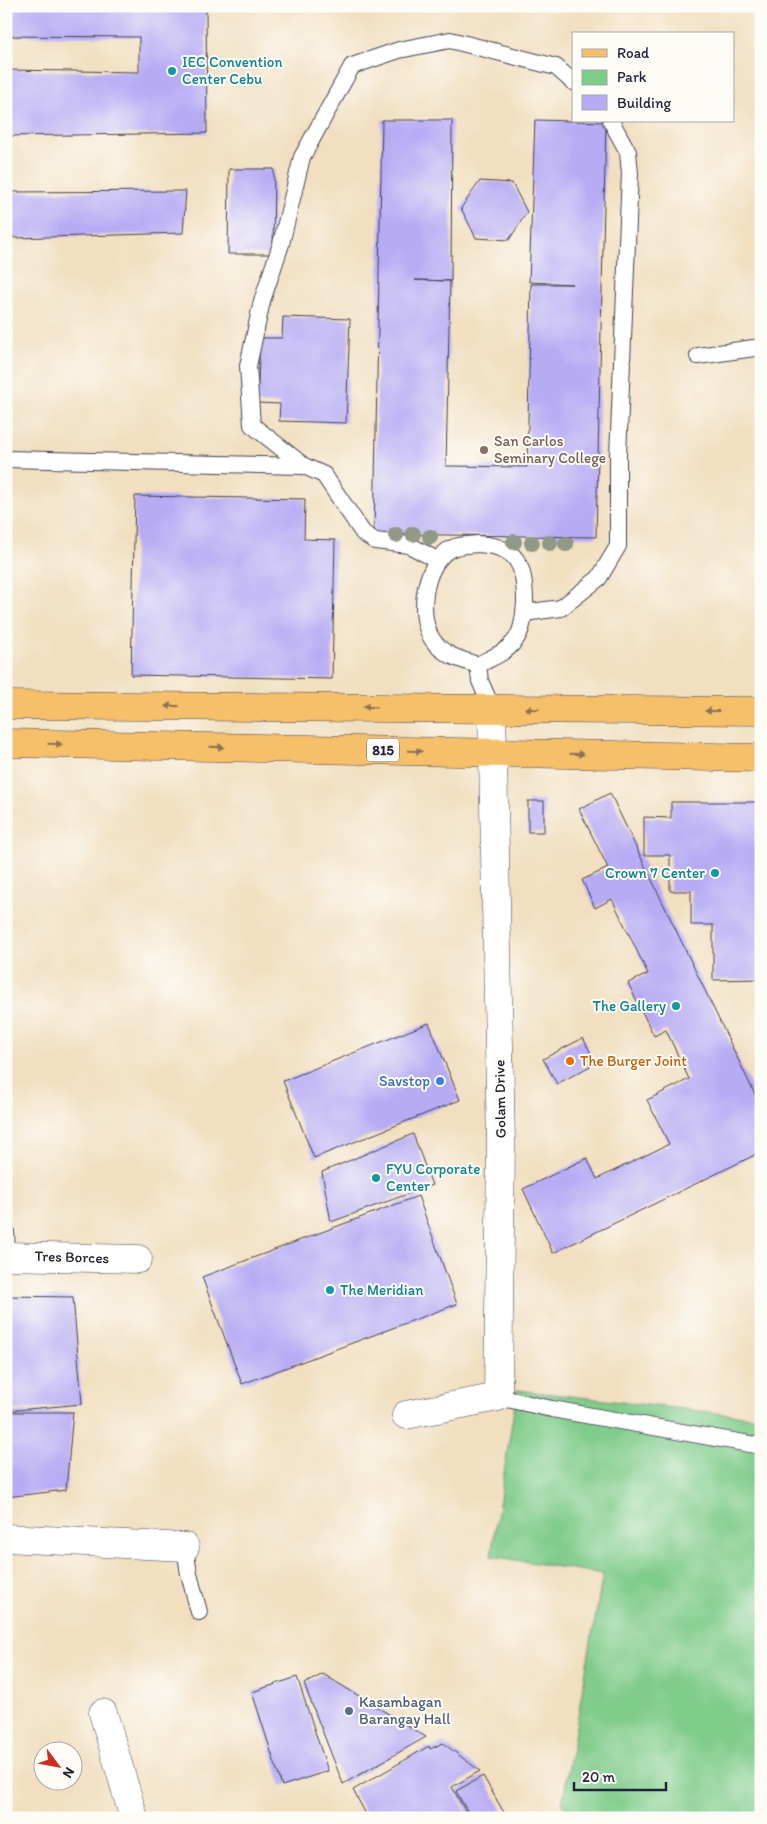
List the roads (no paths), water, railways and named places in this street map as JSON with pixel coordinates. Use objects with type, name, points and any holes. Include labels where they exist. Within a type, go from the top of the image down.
[{"type":"main road","points":[[6,705],[761,711]]},
{"type":"main road","name":"815","points":[[6,742],[761,758]]},
{"type":"street","name":"Golam Drive","points":[[492,708],[501,1143],[498,1397]]},
{"type":"street","name":"Tres Borces","points":[[7,1247],[138,1259]]},
{"type":"street","points":[[406,1415],[498,1397]]},
{"type":"street","points":[[6,1538],[185,1547]]},
{"type":"street","points":[[103,1713],[134,1818]]},
{"type":"lane","points":[[437,560],[410,545],[375,541],[363,532],[324,475],[304,466],[252,425],[248,366],[262,301],[281,244],[302,157],[352,66],[398,50],[450,40],[556,67],[572,81]]},
{"type":"lane","points":[[524,613],[561,608],[599,578],[618,546],[618,456],[630,173],[628,152],[612,122]]},
{"type":"lane","points":[[698,356],[761,347]]},
{"type":"lane","points":[[6,459],[304,466]]},
{"type":"lane","points":[[493,545],[508,551],[518,562],[525,577],[524,613],[521,628],[514,642],[502,653],[478,665],[443,651],[432,639],[426,625],[424,609],[430,574],[437,560],[448,549],[463,546],[493,545]]},
{"type":"lane","points":[[478,665],[480,681],[492,708]]},
{"type":"lane","points":[[498,1397],[552,1409],[761,1446]]},
{"type":"lane","points":[[185,1547],[189,1574],[199,1612]]},
{"type":"place","name":"IEC Convention Center Cebu","points":[[172,71]]},
{"type":"place","name":"San Carlos Seminary College","points":[[484,450]]},
{"type":"place","name":"Crown 7 Center","points":[[715,873]]},
{"type":"place","name":"The Gallery","points":[[676,1006]]},
{"type":"place","name":"The Burger Joint","points":[[570,1061]]},
{"type":"place","name":"Savstop","points":[[440,1081]]},
{"type":"place","name":"FYU Corporate Center","points":[[376,1178]]},
{"type":"place","name":"The Meridian","points":[[330,1290]]},
{"type":"place","name":"Kasambagan Barangay Hall","points":[[349,1711]]}]
